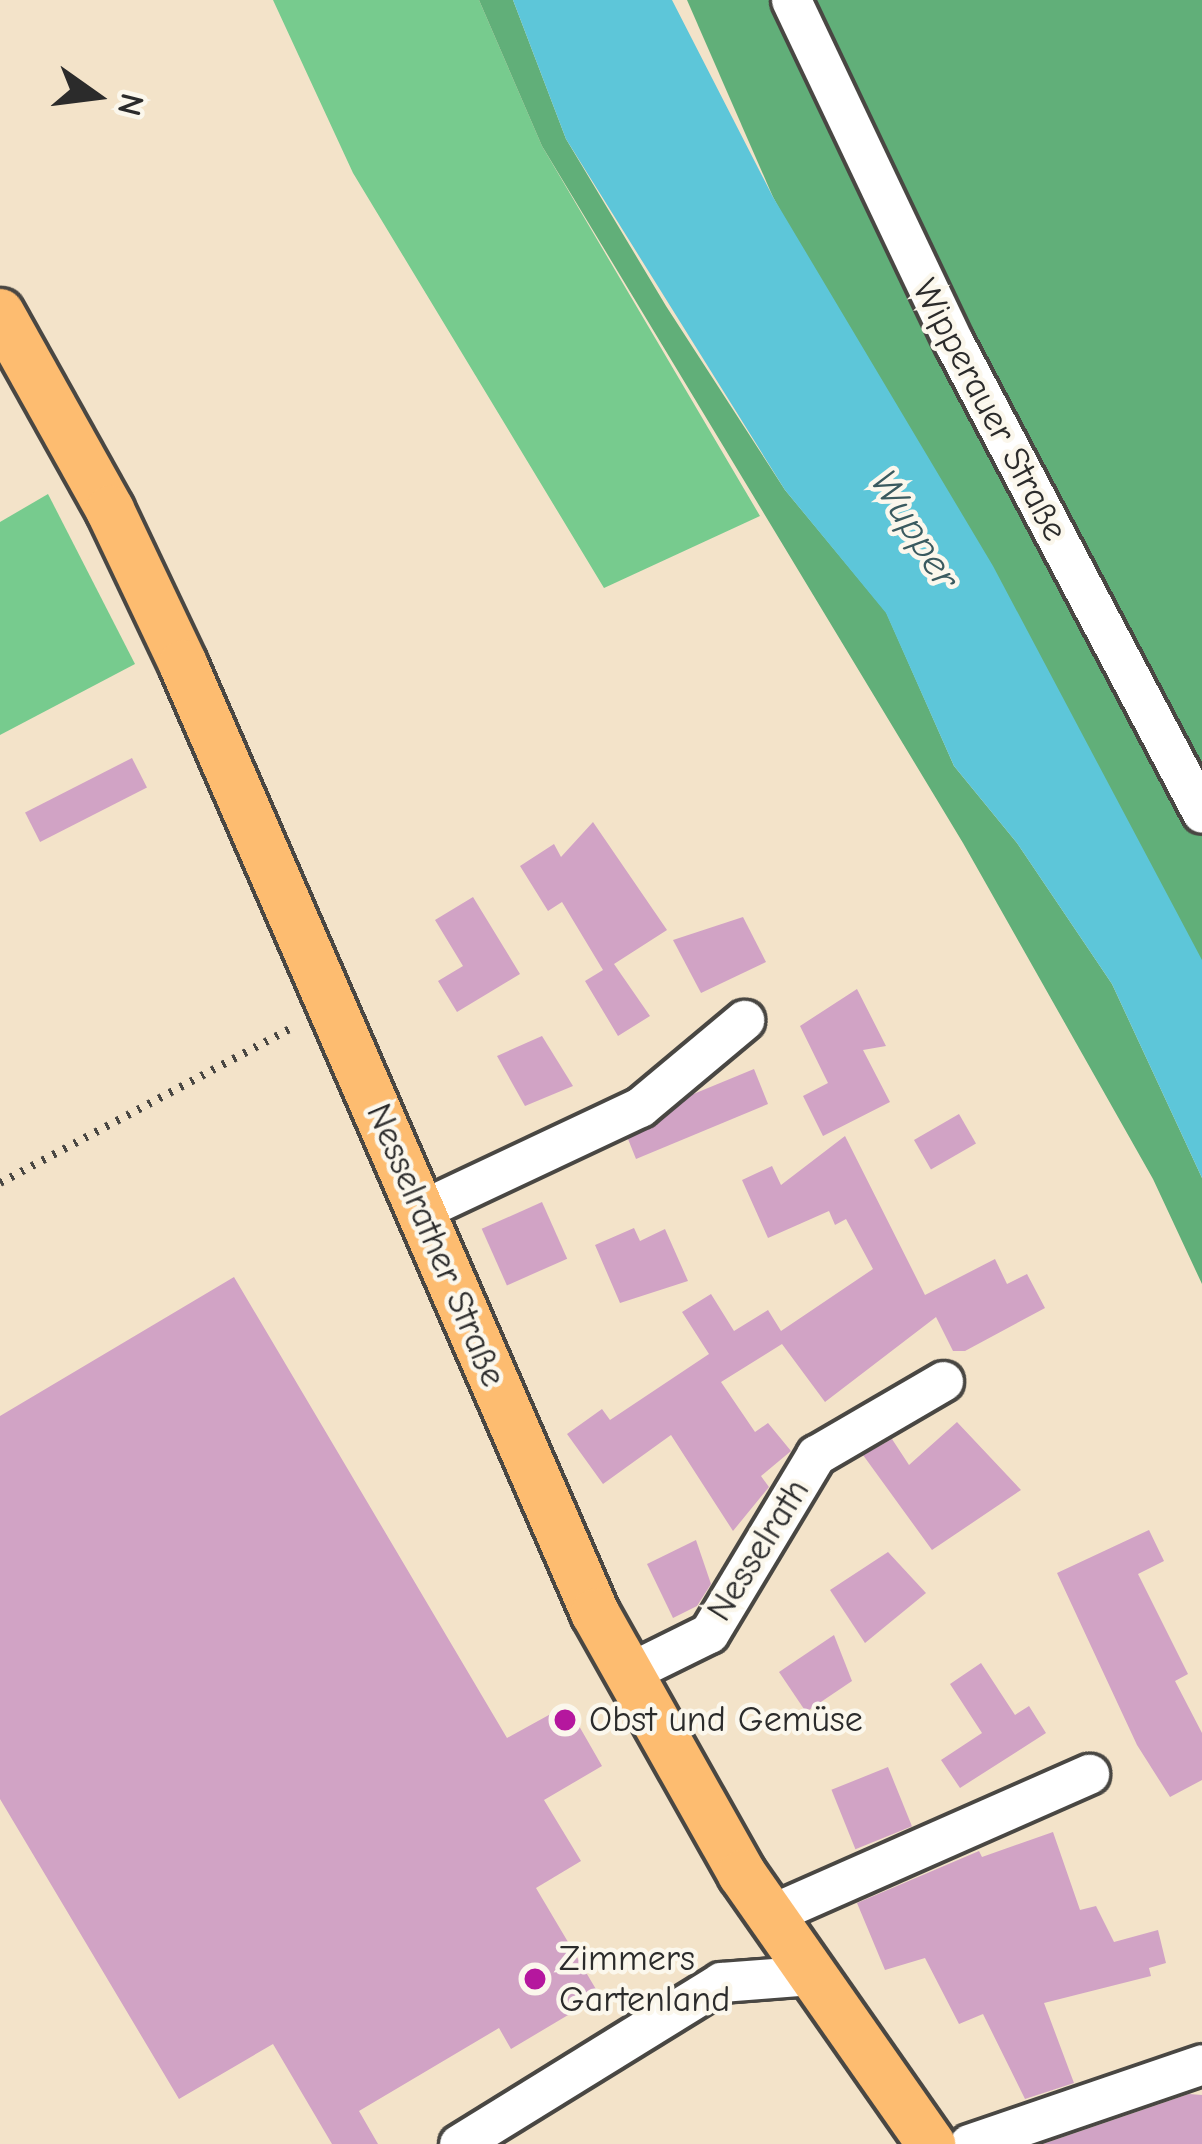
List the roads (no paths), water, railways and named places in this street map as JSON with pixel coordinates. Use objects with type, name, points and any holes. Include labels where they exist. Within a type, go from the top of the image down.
[{"type":"main road","name":"Nesselrather Straße","points":[[0,313],[110,510],[183,664],[628,1673],[769,1915],[931,2144]]},
{"type":"street","name":"Wipperauer Straße","points":[[790,0],[944,323],[1202,814]]},
{"type":"street","points":[[421,1210],[640,1107],[744,1020]]},
{"type":"street","name":"Nesselrath","points":[[628,1673],[709,1633],[816,1455],[943,1381]]},
{"type":"street","points":[[769,1915],[1089,1774]]},
{"type":"street","points":[[459,2144],[721,1982],[812,1976]]},
{"type":"street","points":[[969,2144],[1202,2064]]},
{"type":"water","name":"Wupper","points":[[513,0],[672,0],[773,197],[993,566],[1202,960],[1202,1178],[1112,984],[1017,843],[954,766],[886,613],[785,490],[566,139]]},
{"type":"place","name":"Obst und Gemüse","points":[[565,1720]]},
{"type":"place","name":"Zimmers Gartenland","points":[[535,1979]]}]
